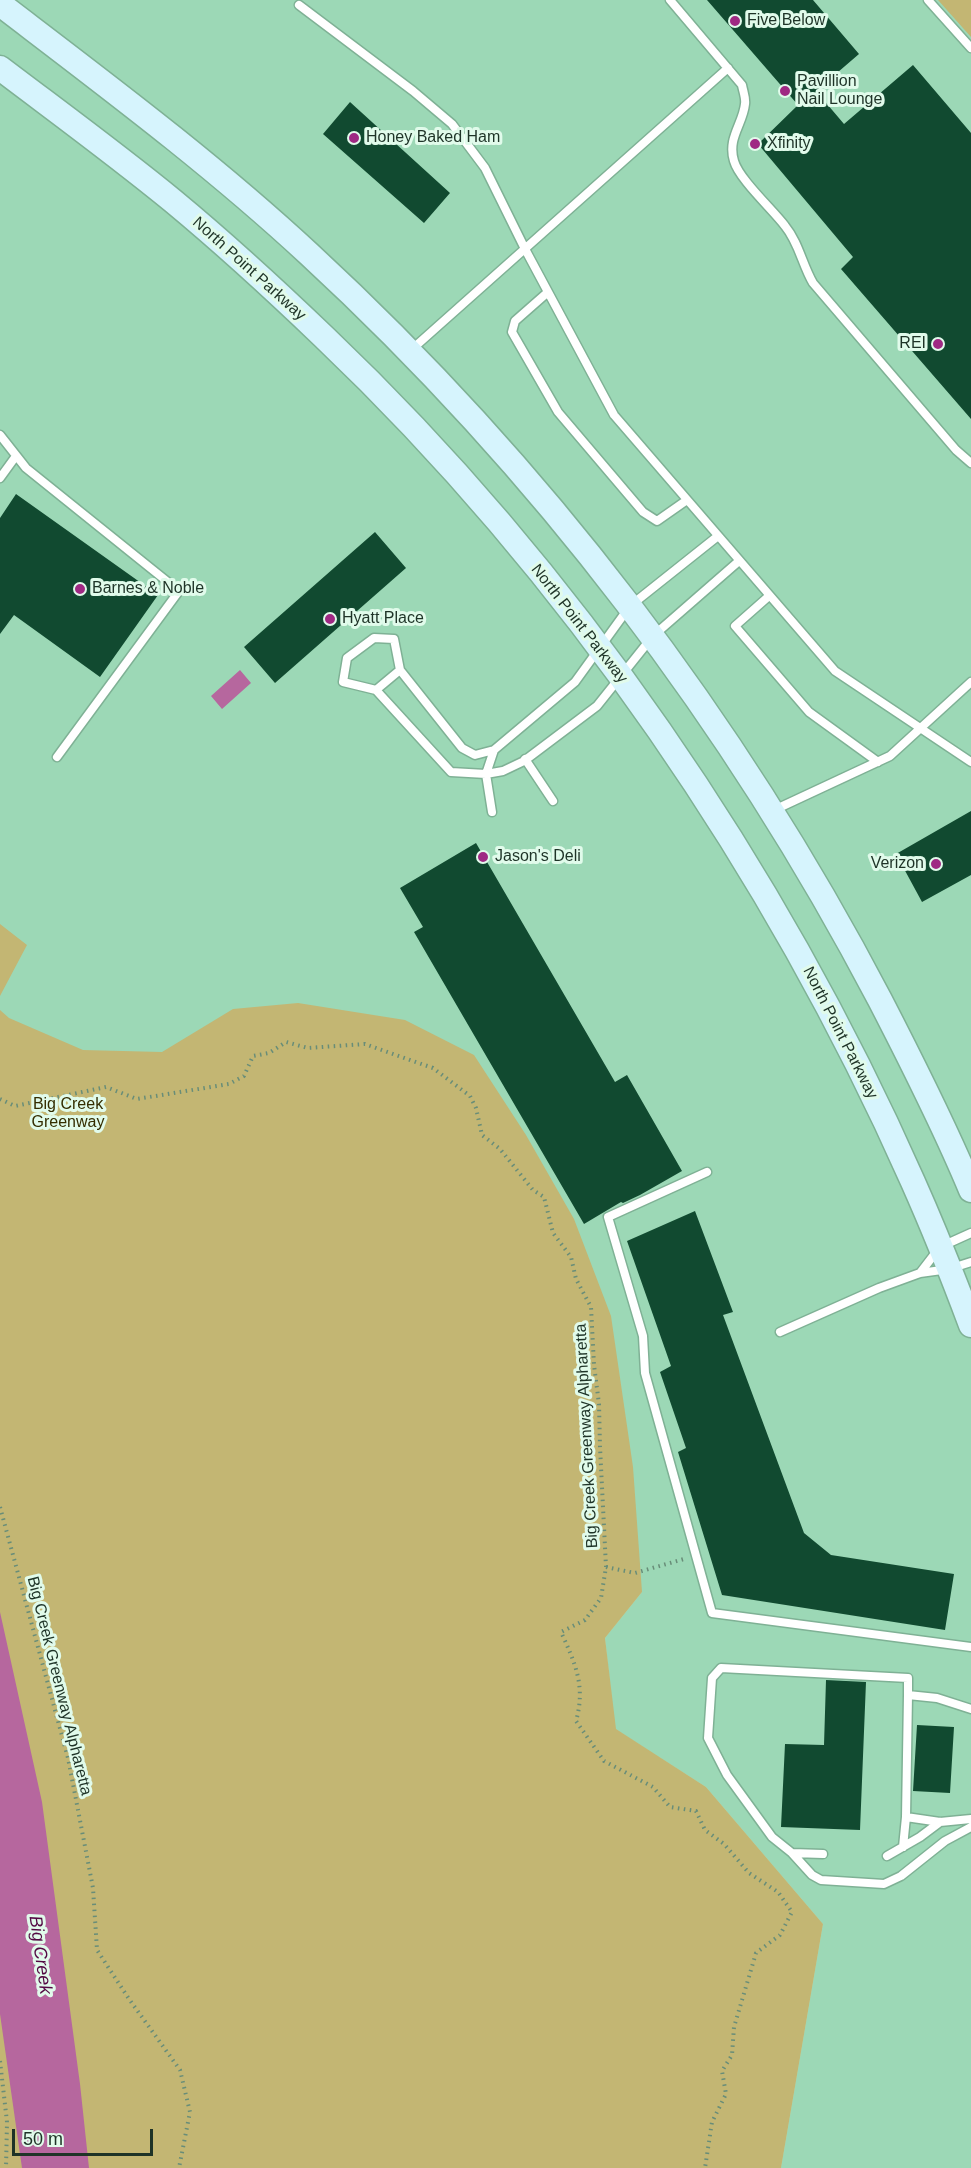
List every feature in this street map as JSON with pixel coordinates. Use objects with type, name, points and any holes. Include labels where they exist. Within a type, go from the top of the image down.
[{"type":"street","points":[[0,4],[207,164],[315,259],[410,351],[506,454],[653,636],[772,811],[855,953],[923,1085],[971,1190]]},
{"type":"street","name":"North Point Parkway","points":[[0,68],[175,203],[327,340],[468,487],[600,649],[729,838],[812,977],[913,1181],[940,1246],[960,1265],[971,1325]]},
{"type":"lane","points":[[670,0],[742,85],[745,104],[732,141],[734,162],[748,183],[786,226],[798,245],[804,267],[813,283],[956,450],[971,463]]},
{"type":"lane","points":[[928,0],[971,48]]},
{"type":"lane","points":[[299,5],[413,91],[452,124],[485,168],[525,249],[614,415],[835,671],[971,762]]},
{"type":"lane","points":[[410,351],[728,68]]},
{"type":"lane","points":[[548,292],[515,321],[512,332],[558,412],[643,512],[657,521],[687,500]]},
{"type":"lane","points":[[0,435],[26,468],[179,591],[57,757]]},
{"type":"lane","points":[[0,478],[16,456]]},
{"type":"lane","points":[[718,536],[630,606],[576,682],[494,750],[476,755],[462,748],[400,670],[394,639],[374,638],[347,658],[343,682],[376,690],[451,772],[486,774],[502,771],[525,759],[597,706],[653,636],[739,561]]},
{"type":"lane","points":[[769,596],[735,626],[809,711],[878,762]]},
{"type":"lane","points":[[376,690],[400,670]]},
{"type":"lane","points":[[772,811],[890,756],[971,682]]},
{"type":"lane","points":[[492,812],[486,774],[494,750]]},
{"type":"lane","points":[[525,759],[553,801]]},
{"type":"lane","points":[[706,1172],[608,1217],[643,1336],[645,1373],[712,1613],[971,1647]]},
{"type":"lane","points":[[920,1273],[940,1246],[971,1233]]},
{"type":"lane","points":[[780,1332],[879,1288],[920,1273],[960,1265]]},
{"type":"lane","points":[[903,1847],[906,1817],[908,1678],[722,1668],[712,1678],[708,1738],[727,1775],[772,1837],[792,1853],[812,1875],[821,1880],[884,1884],[901,1876],[945,1841],[971,1827]]},
{"type":"lane","points":[[908,1695],[937,1698],[971,1709]]},
{"type":"lane","points":[[906,1817],[940,1822],[971,1819]]},
{"type":"lane","points":[[887,1856],[940,1822]]},
{"type":"lane","points":[[792,1853],[823,1854]]},
{"type":"path","name":"Big Creek Greenway Alpharetta","points":[[0,1099],[15,1106],[106,1087],[137,1099],[229,1084],[244,1076],[253,1056],[269,1053],[286,1042],[308,1048],[365,1044],[433,1068],[470,1096],[476,1108],[482,1135],[500,1149],[533,1190],[544,1197],[554,1233],[571,1257],[576,1279],[591,1307],[599,1404],[606,1567],[601,1598],[585,1620],[561,1632],[578,1670],[580,1706],[576,1721],[604,1761],[653,1787],[670,1807],[696,1811],[705,1830],[724,1844],[749,1873],[778,1892],[792,1912],[780,1935],[756,1953],[743,1991],[734,2027],[732,2055],[722,2071],[726,2094],[712,2122],[705,2168]]},
{"type":"path","name":"Big Creek Greenway Alpharetta","points":[[0,1507],[68,1758],[93,1888],[97,1950],[180,2070],[190,2112],[179,2168]]},
{"type":"path","points":[[606,1567],[635,1573],[696,1555]]},
{"type":"path","points":[[0,2061],[7,2122],[6,2168]]},
{"type":"shaded area","points":[[0,0],[971,0],[971,2168],[781,2168],[823,1924],[706,1787],[615,1729],[605,1638],[642,1592],[0,1087]]},
{"type":"green space","points":[[938,0],[971,0],[971,37]]},
{"type":"green space","points":[[0,924],[27,945],[0,996]]},
{"type":"green space","name":"Big Creek Greenway","points":[[298,1003],[405,1020],[474,1055],[526,1135],[574,1219],[611,1316],[633,1467],[642,1592],[605,1638],[616,1729],[706,1787],[823,1924],[781,2168],[0,2168],[0,1010],[9,1018],[83,1050],[162,1052],[233,1009]]},
{"type":"water","points":[[240,670],[251,683],[222,709],[211,696]]},
{"type":"water","name":"Big Creek","points":[[0,1612],[42,1802],[89,2168],[22,2168],[0,2014]]},
{"type":"building","points":[[707,0],[813,0],[859,54],[816,91],[844,124],[913,65],[971,133],[971,419],[841,269],[853,257],[758,144],[798,105]]},
{"type":"building","points":[[350,102],[450,193],[424,223],[323,134]]},
{"type":"building","points":[[16,494],[158,595],[100,677],[14,615],[0,634],[0,518]]},
{"type":"building","points":[[375,532],[406,568],[275,683],[244,647]]},
{"type":"building","name":"Verizon","points":[[971,811],[971,875],[922,902],[896,854]]},
{"type":"building","points":[[476,843],[615,1082],[627,1075],[682,1171],[584,1224],[414,932],[423,927],[400,888]]},
{"type":"building","points":[[695,1211],[733,1312],[723,1315],[804,1533],[831,1555],[954,1574],[945,1630],[722,1595],[678,1452],[686,1448],[660,1372],[671,1366],[627,1241]]},
{"type":"building","points":[[826,1680],[866,1682],[860,1830],[781,1827],[785,1744],[824,1745]]},
{"type":"building","points":[[917,1725],[954,1727],[950,1793],[913,1791]]},
{"type":"place","name":"Five Below","points":[[735,21]]},
{"type":"place","name":"Pavillion Nail Lounge","points":[[785,91]]},
{"type":"place","name":"Honey Baked Ham","points":[[354,138]]},
{"type":"place","name":"Xfinity","points":[[755,144]]},
{"type":"place","name":"REI","points":[[938,344]]},
{"type":"place","name":"Barnes & Noble","points":[[80,589]]},
{"type":"place","name":"Hyatt Place","points":[[330,619]]},
{"type":"place","name":"Jason's Deli","points":[[483,857]]},
{"type":"place","name":"Verizon","points":[[936,864]]}]
